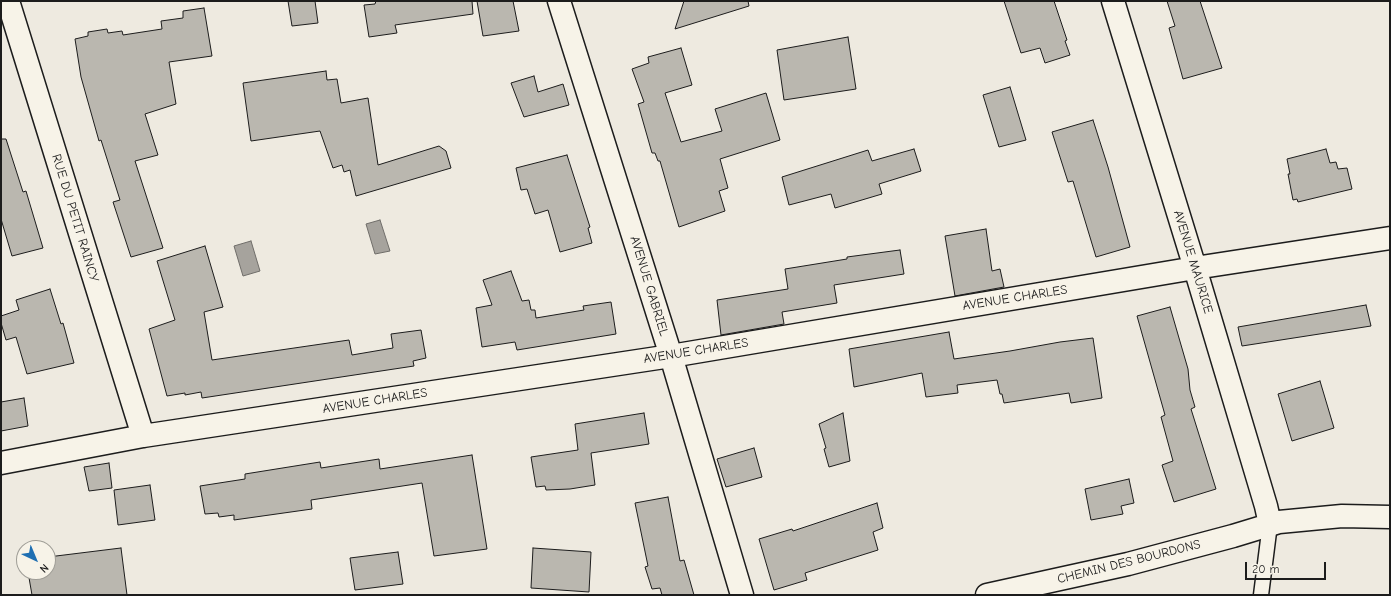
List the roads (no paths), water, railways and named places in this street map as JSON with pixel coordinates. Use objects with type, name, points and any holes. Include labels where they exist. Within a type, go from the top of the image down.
[{"type":"street","name":"AVENUE GABRIEL","points":[[559,1],[671,356],[742,595]]},
{"type":"street","name":"AVENUE MAURICE","points":[[1112,1],[1195,268],[1266,506],[1270,524]]},
{"type":"street","name":"RUE DU PETIT RAINCY","points":[[7,2],[143,436]]},
{"type":"street","name":"AVENUE CHARLES","points":[[1,463],[143,436],[671,356],[1195,268],[1390,238]]},
{"type":"street","name":"CHEMIN DES BOURDONS","points":[[987,595],[1128,564],[1279,522],[1342,516],[1390,517]]},
{"type":"lane","points":[[1261,595],[1270,524]]}]
